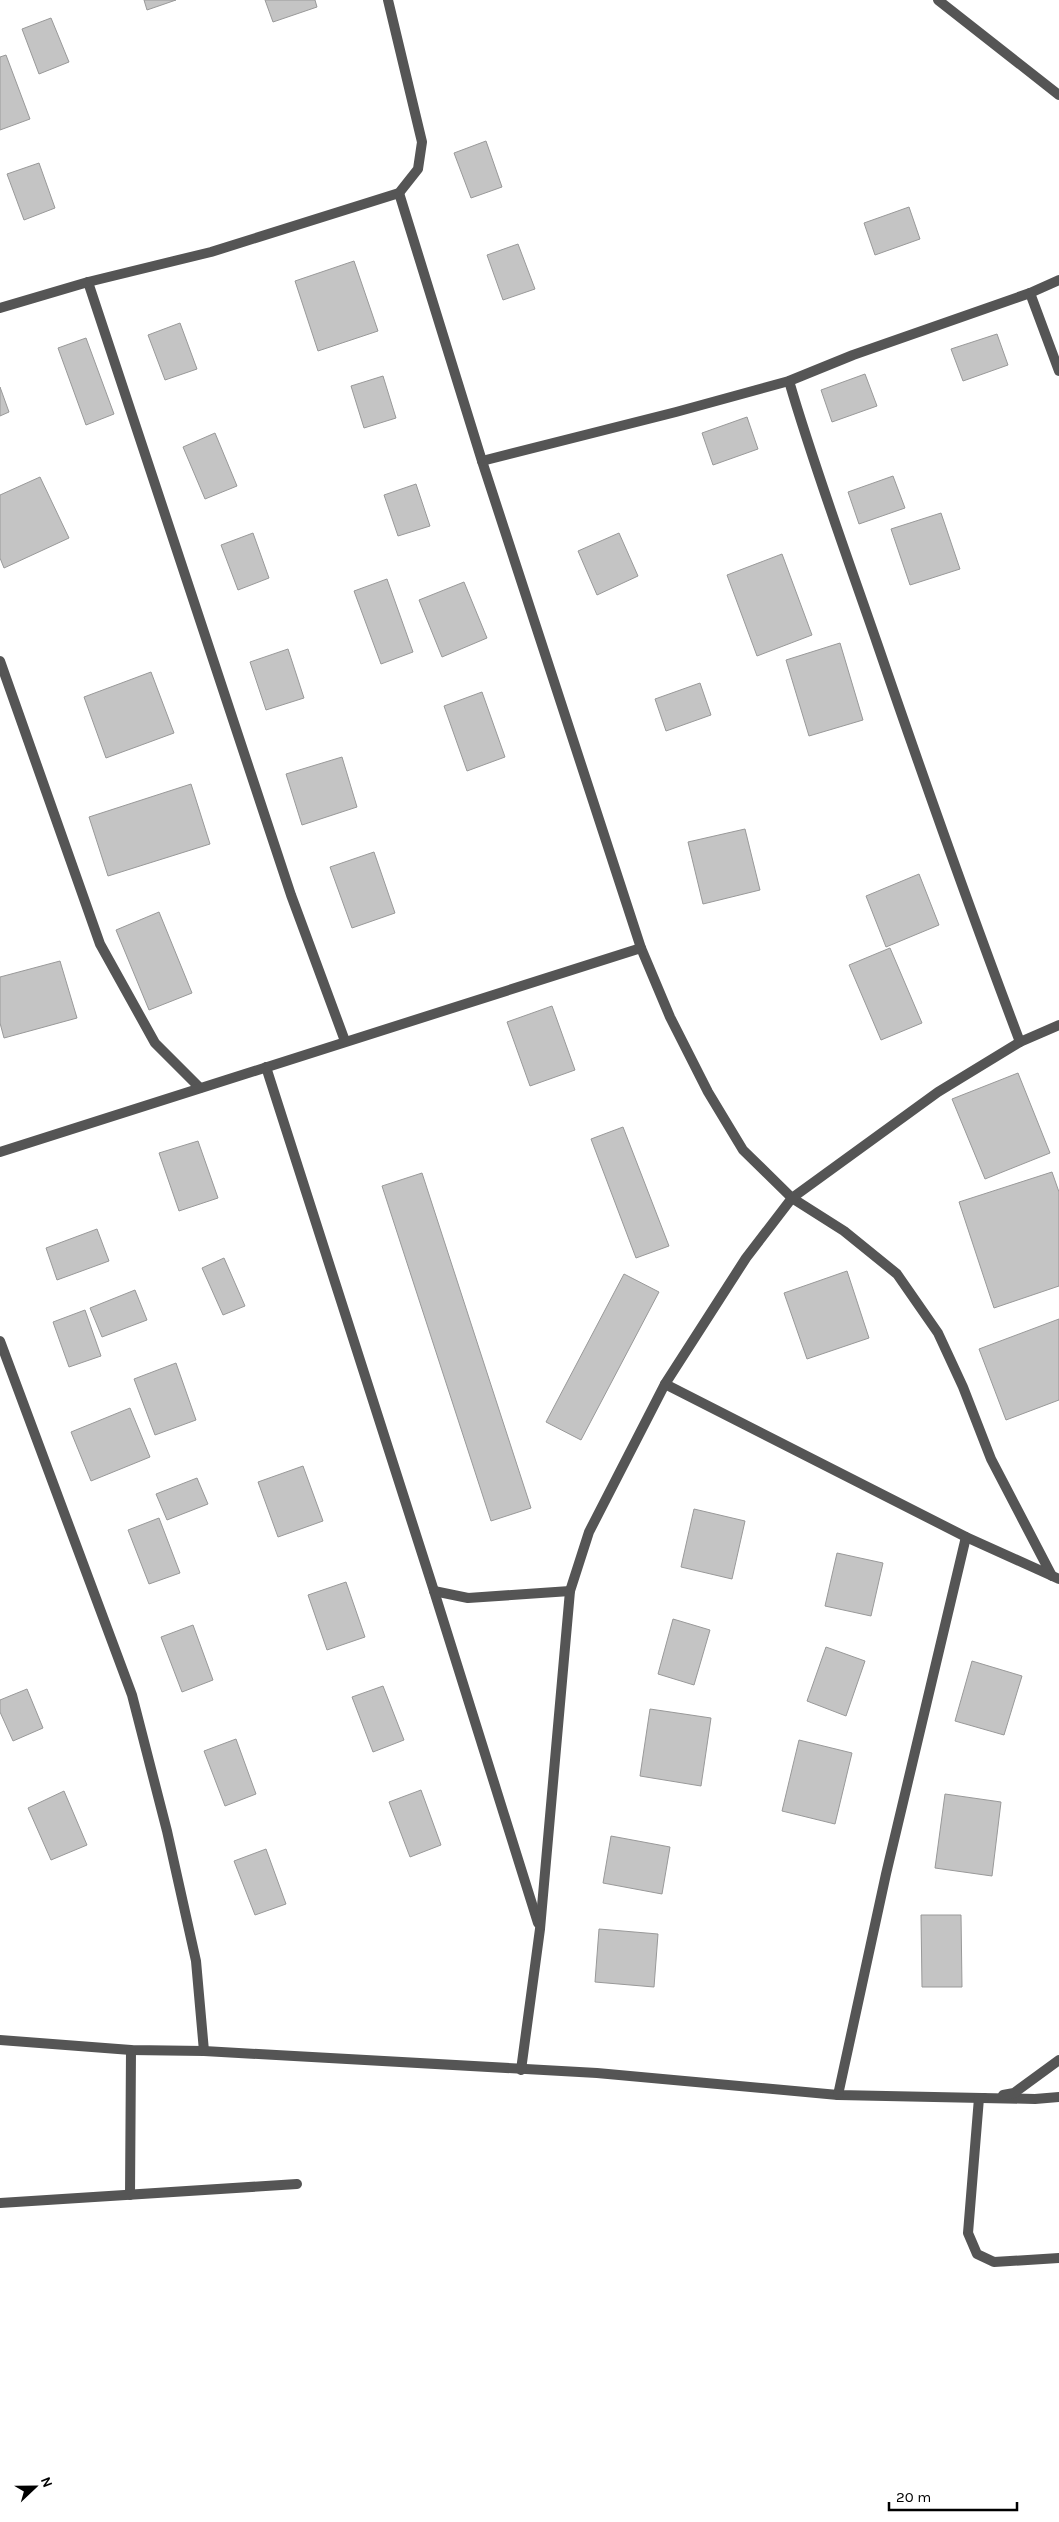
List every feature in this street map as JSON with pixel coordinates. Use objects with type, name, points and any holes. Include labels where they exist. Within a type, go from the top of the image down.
[{"type":"street","points":[[0,308],[88,282],[211,252],[399,193],[418,169],[422,142],[411,104],[388,0]]},
{"type":"street","points":[[938,0],[1059,95]]},
{"type":"street","points":[[399,193],[482,460],[641,948],[670,1017],[708,1092],[743,1150],[792,1198],[844,1231],[897,1274],[938,1333],[963,1387],[991,1459],[1056,1578]]},
{"type":"street","points":[[482,460],[676,412],[789,381],[853,355],[1030,293],[1059,280]]},
{"type":"street","points":[[88,282],[291,895],[344,1041]]},
{"type":"street","points":[[1030,293],[1059,371]]},
{"type":"street","points":[[789,381],[810,450],[973,919],[1020,1042]]},
{"type":"street","points":[[0,661],[100,944],[155,1043],[200,1088]]},
{"type":"street","points":[[0,1152],[641,948]]},
{"type":"street","points":[[522,2070],[540,1929],[570,1591],[589,1532],[665,1384],[746,1258],[792,1198],[938,1092],[1020,1042],[1059,1025]]},
{"type":"street","points":[[266,1067],[540,1929]]},
{"type":"street","points":[[0,1341],[132,1695],[167,1831],[196,1961],[204,2051]]},
{"type":"street","points":[[665,1384],[966,1537],[1056,1578]]},
{"type":"street","points":[[838,2095],[886,1874],[966,1537]]},
{"type":"street","points":[[434,1591],[468,1598],[570,1591]]},
{"type":"street","points":[[0,2040],[131,2050],[204,2051],[598,2074],[838,2095],[1059,2098]]},
{"type":"street","points":[[130,2195],[131,2050]]},
{"type":"street","points":[[979,2098],[1014,2093],[1059,2060]]},
{"type":"street","points":[[979,2098],[968,2233],[977,2254],[994,2262],[1059,2258]]},
{"type":"street","points":[[0,2203],[297,2184]]},
{"type":"building","points":[[144,0],[176,0],[147,10]]},
{"type":"building","points":[[265,0],[315,0],[317,7],[273,22]]},
{"type":"building","points":[[51,18],[69,62],[39,74],[22,29]]},
{"type":"building","points":[[6,55],[30,119],[0,130],[0,57]]},
{"type":"building","points":[[486,141],[502,187],[471,198],[454,153]]},
{"type":"building","points":[[39,163],[55,208],[24,220],[7,174]]},
{"type":"building","points":[[909,207],[920,239],[875,255],[864,223]]},
{"type":"building","points":[[518,244],[535,289],[503,300],[487,255]]},
{"type":"building","points":[[354,261],[378,331],[318,351],[295,281]]},
{"type":"building","points":[[180,323],[197,369],[165,380],[148,335]]},
{"type":"building","points":[[997,334],[1008,365],[963,381],[951,349]]},
{"type":"building","points":[[86,338],[114,414],[86,425],[58,348]]},
{"type":"building","points":[[865,374],[877,406],[832,422],[821,390]]},
{"type":"building","points":[[383,376],[396,418],[364,428],[351,386]]},
{"type":"building","points":[[0,387],[9,412],[0,416]]},
{"type":"building","points":[[747,417],[758,449],[713,465],[702,433]]},
{"type":"building","points":[[215,433],[237,486],[205,499],[183,447]]},
{"type":"building","points":[[893,476],[905,508],[859,524],[848,492]]},
{"type":"building","points":[[40,477],[69,538],[4,568],[0,558],[0,495]]},
{"type":"building","points":[[416,484],[430,526],[398,536],[384,495]]},
{"type":"building","points":[[941,513],[960,569],[910,585],[891,529]]},
{"type":"building","points":[[253,533],[269,578],[238,590],[221,545]]},
{"type":"building","points":[[619,533],[638,576],[597,595],[578,551]]},
{"type":"building","points":[[782,554],[812,635],[757,656],[727,575]]},
{"type":"building","points":[[387,579],[413,652],[381,664],[354,591]]},
{"type":"building","points":[[464,582],[487,638],[442,657],[419,600]]},
{"type":"building","points":[[840,643],[863,720],[809,736],[786,660]]},
{"type":"building","points":[[288,649],[304,698],[266,710],[250,662]]},
{"type":"building","points":[[151,672],[174,733],[106,758],[84,697]]},
{"type":"building","points":[[700,683],[711,715],[666,731],[655,699]]},
{"type":"building","points":[[482,692],[505,757],[467,771],[444,706]]},
{"type":"building","points":[[342,757],[357,807],[302,825],[286,774]]},
{"type":"building","points":[[191,784],[210,844],[108,876],[89,817]]},
{"type":"building","points":[[745,829],[760,890],[703,904],[688,842]]},
{"type":"building","points":[[374,852],[395,913],[352,928],[330,867]]},
{"type":"building","points":[[919,874],[939,925],[886,947],[866,896]]},
{"type":"building","points":[[159,912],[192,993],[149,1010],[116,930]]},
{"type":"building","points":[[890,948],[922,1023],[881,1040],[849,965]]},
{"type":"building","points":[[60,961],[77,1018],[4,1038],[0,1023],[0,977]]},
{"type":"building","points":[[552,1006],[575,1070],[530,1086],[507,1022]]},
{"type":"building","points":[[1018,1073],[1050,1153],[985,1179],[952,1099]]},
{"type":"building","points":[[623,1127],[669,1246],[636,1258],[591,1139]]},
{"type":"building","points":[[198,1141],[218,1198],[179,1211],[159,1153]]},
{"type":"building","points":[[1052,1172],[1059,1192],[1059,1286],[994,1308],[959,1202]]},
{"type":"building","points":[[422,1173],[531,1508],[491,1521],[382,1186]]},
{"type":"building","points":[[97,1229],[109,1261],[57,1280],[46,1248]]},
{"type":"building","points":[[224,1258],[245,1306],[223,1315],[202,1268]]},
{"type":"building","points":[[847,1271],[869,1338],[807,1359],[784,1293]]},
{"type":"building","points":[[624,1274],[659,1292],[581,1440],[546,1422]]},
{"type":"building","points":[[135,1290],[147,1320],[102,1337],[90,1308]]},
{"type":"building","points":[[85,1310],[101,1356],[69,1367],[53,1322]]},
{"type":"building","points":[[1059,1319],[1059,1400],[1006,1420],[979,1349]]},
{"type":"building","points":[[176,1363],[196,1420],[155,1435],[134,1379]]},
{"type":"building","points":[[130,1408],[150,1457],[91,1481],[71,1432]]},
{"type":"building","points":[[303,1466],[323,1521],[278,1537],[258,1482]]},
{"type":"building","points":[[197,1478],[208,1504],[167,1520],[156,1494]]},
{"type":"building","points":[[694,1509],[745,1521],[732,1579],[681,1567]]},
{"type":"building","points":[[159,1518],[180,1573],[149,1584],[128,1530]]},
{"type":"building","points":[[837,1553],[883,1563],[871,1616],[825,1606]]},
{"type":"building","points":[[346,1582],[365,1637],[327,1650],[308,1595]]},
{"type":"building","points":[[673,1619],[710,1630],[694,1685],[658,1674]]},
{"type":"building","points":[[193,1625],[213,1680],[182,1692],[161,1637]]},
{"type":"building","points":[[826,1647],[865,1661],[846,1716],[807,1701]]},
{"type":"building","points":[[972,1661],[1022,1676],[1004,1735],[955,1721]]},
{"type":"building","points":[[383,1686],[404,1740],[373,1752],[352,1697]]},
{"type":"building","points":[[27,1689],[43,1728],[13,1741],[0,1712],[0,1700]]},
{"type":"building","points":[[650,1709],[711,1718],[701,1786],[640,1776]]},
{"type":"building","points":[[236,1739],[256,1794],[225,1806],[204,1751]]},
{"type":"building","points":[[799,1740],[852,1753],[835,1824],[782,1811]]},
{"type":"building","points":[[421,1790],[441,1845],[410,1857],[389,1802]]},
{"type":"building","points":[[64,1791],[87,1845],[51,1860],[28,1808]]},
{"type":"building","points":[[945,1794],[1001,1802],[992,1876],[935,1868]]},
{"type":"building","points":[[611,1836],[670,1847],[662,1894],[603,1883]]},
{"type":"building","points":[[266,1849],[286,1904],[255,1915],[234,1861]]},
{"type":"building","points":[[921,1915],[961,1915],[962,1987],[922,1987]]},
{"type":"building","points":[[599,1929],[658,1934],[654,1987],[595,1982]]}]
